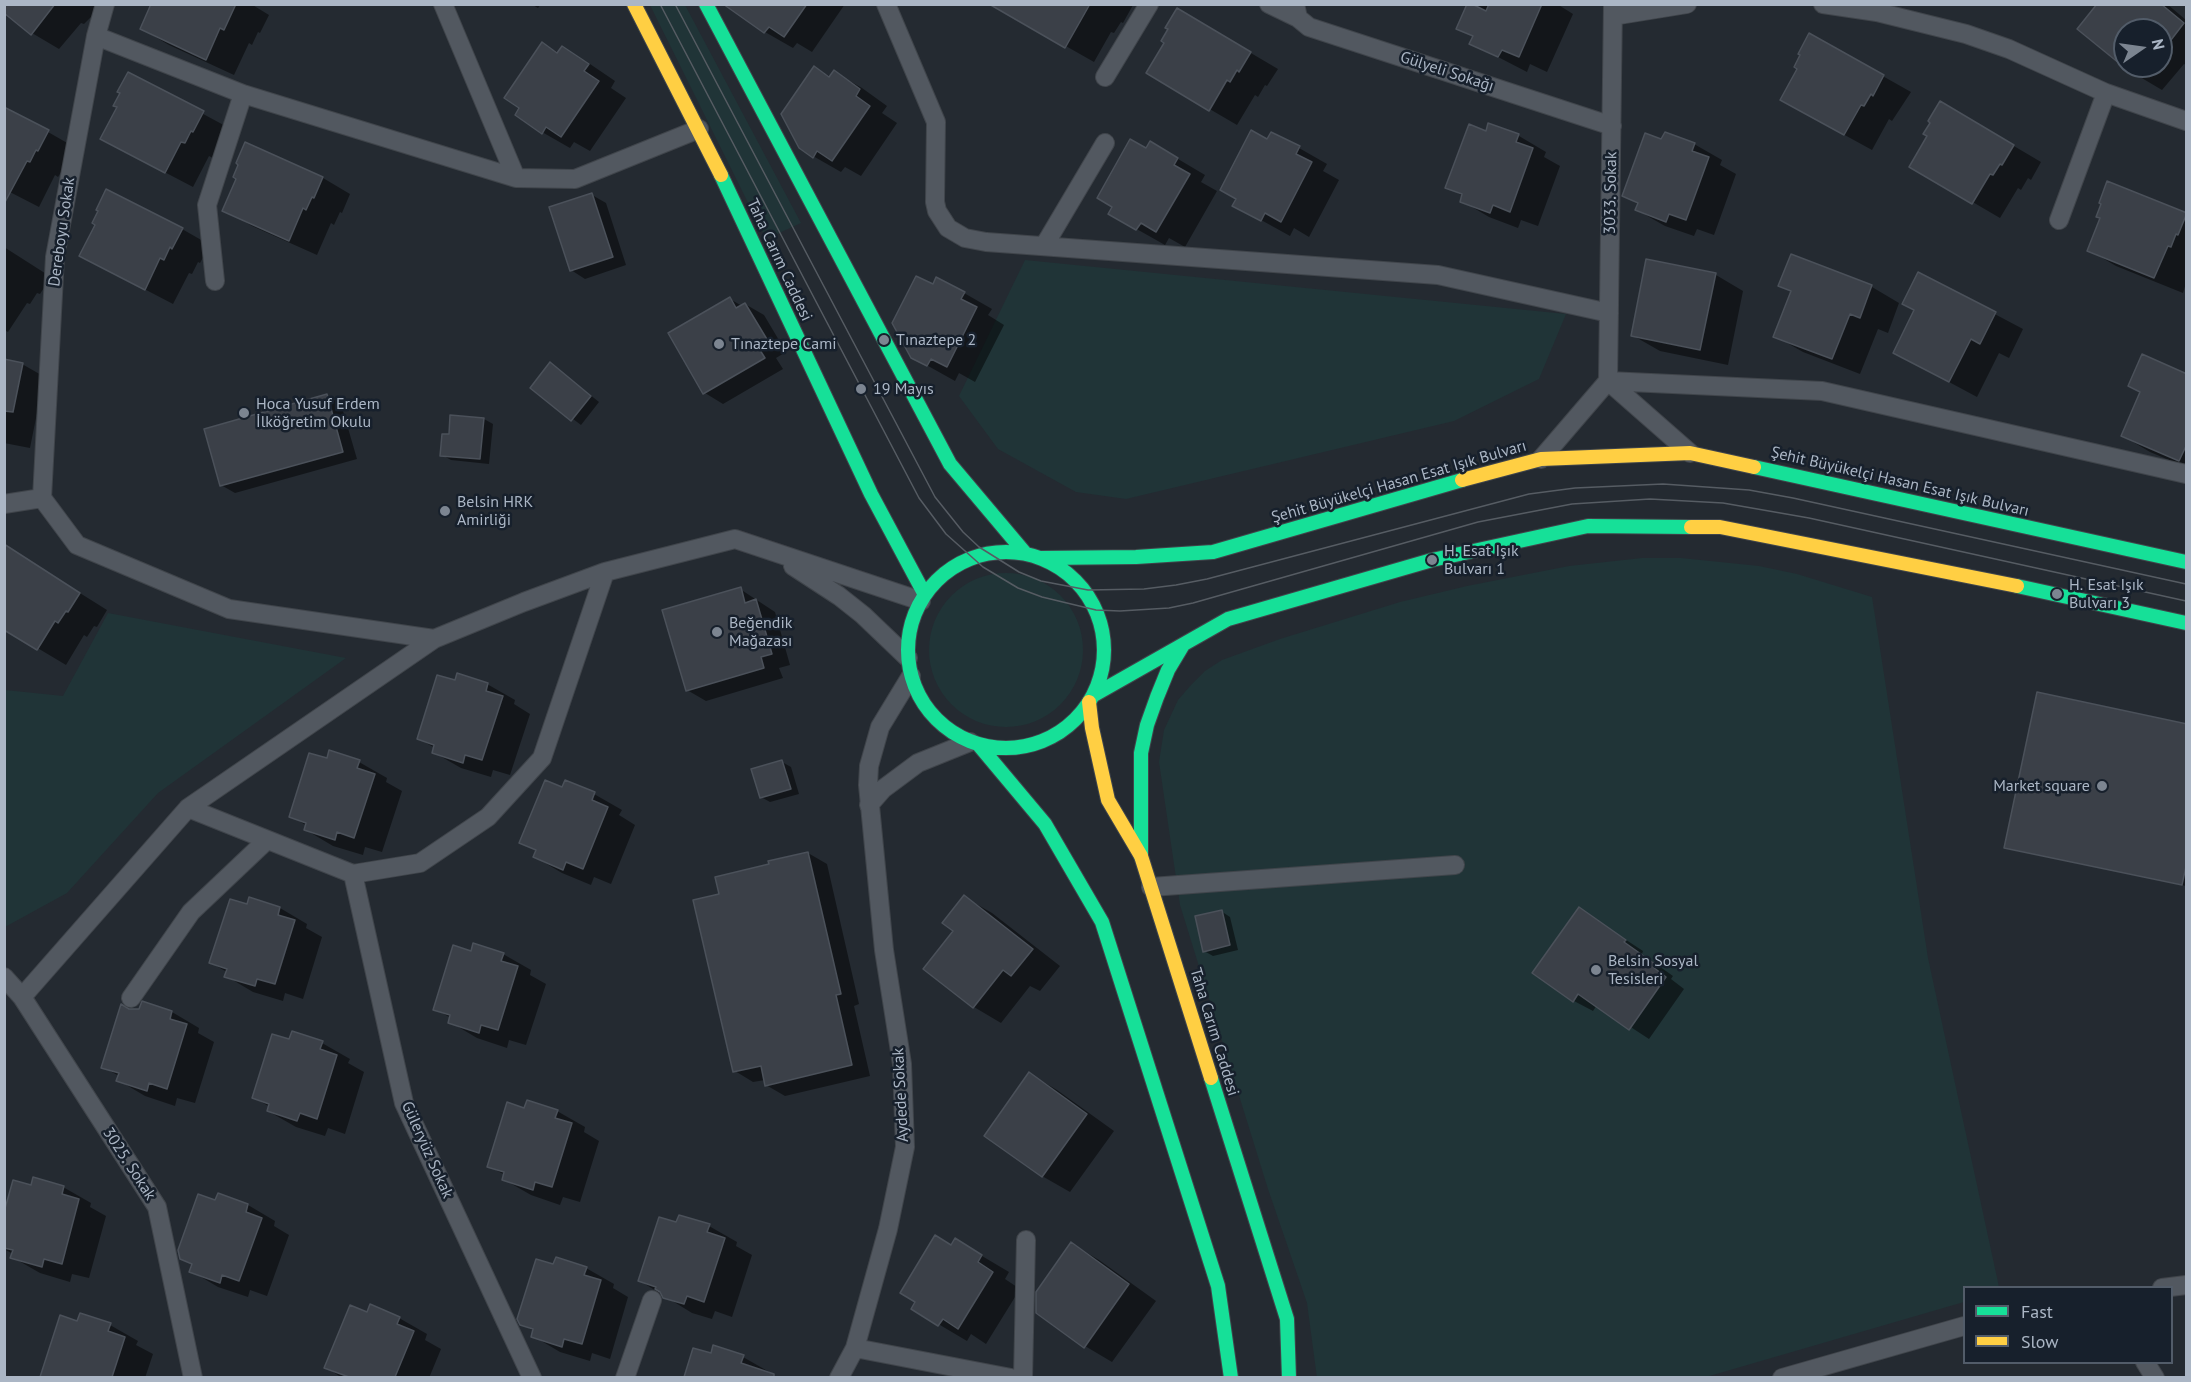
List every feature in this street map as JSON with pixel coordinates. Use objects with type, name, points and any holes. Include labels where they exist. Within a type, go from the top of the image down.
[{"type":"main road","name":"Taha Carım Caddesi","points":[[634,4],[699,129],[871,494],[923,598]]},
{"type":"main road","points":[[706,4],[950,464],[1025,553]]},
{"type":"main road","name":"Şehit Büyükelçi Hasan Esat Işık Bulvarı","points":[[1042,558],[1136,557],[1212,552],[1413,492],[1541,459],[1690,453],[2187,562]]},
{"type":"main road","points":[[1092,699],[1228,619],[1432,560],[1588,526],[1720,527],[2057,594],[2187,623]]},
{"type":"main road","points":[[1007,551],[1042,558],[1059,567],[1085,591],[1100,621],[1104,642],[1101,678],[1092,699],[1072,724],[1057,735],[1023,748],[1005,749],[974,743],[939,723],[927,709],[910,667],[908,640],[912,622],[923,598],[940,577],[971,558],[1007,551]]},
{"type":"main road","points":[[1141,856],[1141,753],[1147,725],[1157,697],[1168,670],[1183,645]]},
{"type":"main road","name":"Taha Carım Caddesi","points":[[1092,699],[1092,728],[1108,800],[1141,856],[1287,1318],[1289,1377]]},
{"type":"main road","points":[[974,743],[1045,824],[1102,922],[1218,1286],[1231,1377]]},
{"type":"street","name":"Dereboyu Sokak","points":[[42,498],[56,257],[96,36],[105,4]]},
{"type":"street","points":[[443,4],[516,178]]},
{"type":"street","points":[[886,4],[936,122],[935,202],[941,220],[956,233],[975,241],[1438,275],[1609,313]]},
{"type":"street","points":[[1105,77],[1149,4]]},
{"type":"street","name":"Gülyeli Sokağı","points":[[1269,4],[1296,11],[1309,27],[1612,126]]},
{"type":"street","points":[[1613,10],[1687,4]]},
{"type":"street","points":[[1823,4],[1879,8],[1966,33],[2009,49],[2106,93],[2187,121]]},
{"type":"street","name":"3033. Sokak","points":[[1608,381],[1613,10]]},
{"type":"street","points":[[96,36],[243,94],[516,178],[575,179],[699,129]]},
{"type":"street","points":[[2059,220],[2106,93]]},
{"type":"street","points":[[215,281],[207,205],[243,94]]},
{"type":"street","points":[[1044,246],[1105,143]]},
{"type":"street","points":[[1608,381],[1690,453]]},
{"type":"street","points":[[1541,459],[1608,381]]},
{"type":"street","points":[[1608,381],[1822,391],[2187,474]]},
{"type":"street","points":[[4,504],[42,498],[77,546],[229,609],[434,639]]},
{"type":"street","points":[[22,997],[188,808],[434,639],[605,572],[735,539],[923,598]]},
{"type":"street","points":[[735,539],[806,574],[839,596],[886,636],[910,667]]},
{"type":"street","points":[[188,808],[353,874],[420,863],[488,817],[542,758],[605,572]]},
{"type":"street","name":"Aydede Sokak","points":[[839,1377],[855,1348],[888,1228],[905,1147],[902,1064],[884,950],[869,805],[869,766],[874,746],[910,667]]},
{"type":"street","points":[[869,805],[883,789],[918,763],[974,743]]},
{"type":"street","points":[[131,998],[190,912],[267,840]]},
{"type":"street","points":[[1151,887],[1455,865]]},
{"type":"street","name":"Güleryüz Sokak","points":[[353,874],[404,1103],[532,1377]]},
{"type":"street","name":"3025. Sokak","points":[[4,977],[22,997],[157,1207],[193,1377]]},
{"type":"street","points":[[1023,1377],[1026,1240]]},
{"type":"street","points":[[625,1377],[652,1300]]},
{"type":"street","points":[[1782,1377],[1963,1327]]},
{"type":"street","points":[[855,1348],[1011,1377]]},
{"type":"street","points":[[2146,1364],[2155,1377]]},
{"type":"green space","points":[[650,5],[685,5],[801,223],[766,239]]},
{"type":"green space","points":[[1025,260],[1566,314],[1539,379],[1454,421],[1126,499],[1076,492],[998,449],[959,396]]},
{"type":"green space","points":[[1642,558],[1681,558],[1759,566],[1797,574],[1872,597],[1928,958],[1999,1286],[1963,1286],[1963,1302],[1706,1377],[1317,1378],[1307,1303],[1268,1189],[1180,905],[1159,762],[1164,730],[1178,700],[1205,671],[1222,660],[1280,639],[1400,602],[1569,566]]},
{"type":"green space","points":[[1006,573],[1036,578],[1061,595],[1078,620],[1083,650],[1078,680],[1061,705],[1036,722],[1006,727],[976,722],[951,705],[934,680],[929,650],[934,620],[951,595],[976,578]]},
{"type":"green space","points":[[108,613],[346,658],[158,793],[67,893],[5,927],[5,690],[63,696]]},
{"type":"building","points":[[4,4],[55,4],[31,35],[4,13]]},
{"type":"building","points":[[151,4],[236,4],[224,30],[220,28],[206,60],[140,29]]},
{"type":"building","points":[[723,4],[807,4],[784,37],[769,27],[764,33]]},
{"type":"building","points":[[989,4],[1090,4],[1065,48]]},
{"type":"building","points":[[1467,4],[1486,11],[1489,4],[1542,4],[1519,57],[1502,50],[1498,57],[1469,44],[1473,36],[1456,29]]},
{"type":"building","points":[[2097,4],[2161,4],[2184,23],[2173,37],[2173,18],[2113,18],[2113,58],[2077,29]]},
{"type":"building","points":[[1177,8],[1251,52],[1239,72],[1237,70],[1230,82],[1227,80],[1209,111],[1146,73],[1164,43],[1161,41],[1168,29],[1165,28]]},
{"type":"building","points":[[1809,33],[1884,75],[1873,96],[1871,94],[1864,106],[1861,105],[1844,135],[1780,100],[1797,69],[1794,67],[1800,55],[1798,54]]},
{"type":"building","points":[[542,42],[557,53],[562,46],[589,64],[584,71],[599,81],[561,137],[546,127],[542,134],[515,115],[519,108],[504,98]]},
{"type":"building","points":[[814,66],[829,77],[834,70],[860,89],[856,96],[870,106],[832,161],[817,151],[813,158],[799,148],[781,114]]},
{"type":"building","points":[[128,72],[204,111],[185,143],[181,142],[165,173],[100,139],[117,107],[113,106],[120,93],[117,92]]},
{"type":"building","points":[[1940,101],[2014,145],[2002,165],[2000,164],[1993,175],[1990,174],[1972,204],[1909,167],[1927,136],[1923,134]]},
{"type":"building","points":[[4,107],[49,130],[38,151],[36,150],[30,162],[27,161],[4,204]]},
{"type":"building","points":[[1488,123],[1519,134],[1516,142],[1533,148],[1510,212],[1493,205],[1490,213],[1460,202],[1462,194],[1445,188],[1469,124],[1486,131]]},
{"type":"building","points":[[1251,130],[1267,139],[1271,132],[1300,146],[1296,154],[1312,162],[1281,222],[1265,213],[1261,221],[1232,206],[1236,199],[1220,190]]},
{"type":"building","points":[[1665,132],[1695,143],[1692,151],[1709,157],[1686,220],[1669,214],[1666,222],[1635,210],[1638,203],[1622,196],[1645,133],[1661,139]]},
{"type":"building","points":[[1130,139],[1146,148],[1150,141],[1178,158],[1174,165],[1190,174],[1156,232],[1141,223],[1136,230],[1108,214],[1112,207],[1097,198]]},
{"type":"building","points":[[245,142],[323,177],[314,198],[312,197],[306,210],[303,208],[289,241],[222,211],[236,179],[233,177],[238,165],[236,163]]},
{"type":"building","points":[[2107,181],[2187,213],[2178,235],[2176,234],[2171,247],[2168,246],[2154,278],[2087,251],[2100,218],[2096,217]]},
{"type":"building","points":[[106,189],[183,228],[164,260],[160,258],[145,290],[79,256],[95,225],[92,223]]},
{"type":"building","points":[[592,193],[613,257],[570,271],[549,207]]},
{"type":"building","points":[[1791,254],[1872,285],[1860,318],[1850,314],[1832,359],[1773,337],[1791,291],[1778,286]]},
{"type":"building","points":[[1646,259],[1716,273],[1700,350],[1631,336]]},
{"type":"building","points":[[1918,272],[1996,312],[1980,344],[1971,339],[1949,382],[1893,353],[1914,310],[1902,304]]},
{"type":"building","points":[[916,276],[933,284],[936,277],[965,292],[961,299],[977,307],[947,367],[931,359],[927,366],[911,358],[892,323]]},
{"type":"building","name":"Tınaztepe Cami","points":[[730,297],[736,308],[745,303],[768,341],[758,347],[765,358],[703,394],[668,333]]},
{"type":"building","points":[[2142,354],[2187,374],[2187,444],[2179,461],[2121,436],[2140,392],[2128,386]]},
{"type":"building","points":[[4,359],[23,363],[13,412],[4,411]]},
{"type":"building","points":[[550,362],[591,396],[571,421],[530,388]]},
{"type":"building","points":[[327,394],[343,452],[220,486],[204,429]]},
{"type":"building","points":[[450,415],[484,418],[480,459],[440,456],[442,434],[449,434]]},
{"type":"building","points":[[4,544],[80,593],[68,612],[66,611],[58,623],[55,621],[37,650],[4,630]]},
{"type":"building","name":"Beğendik Mağazası","points":[[741,587],[745,603],[756,599],[772,654],[761,657],[764,668],[686,691],[662,610]]},
{"type":"building","points":[[457,673],[488,683],[486,691],[503,696],[482,760],[465,755],[463,763],[432,753],[434,745],[417,739],[437,675],[455,680]]},
{"type":"building","name":"Market square","points":[[2037,692],[2187,724],[2187,862],[2182,885],[2004,848]]},
{"type":"building","points":[[329,750],[360,760],[357,768],[375,774],[354,838],[337,832],[335,840],[304,830],[306,823],[289,817],[309,753],[327,758]]},
{"type":"building","points":[[782,760],[791,789],[760,798],[751,769]]},
{"type":"building","points":[[545,780],[562,787],[565,780],[595,792],[592,800],[608,807],[583,869],[566,862],[563,870],[533,857],[536,850],[519,843]]},
{"type":"building","points":[[808,852],[841,994],[836,995],[852,1065],[765,1086],[761,1066],[733,1072],[693,900],[719,894],[715,877]]},
{"type":"building","points":[[964,895],[1033,949],[1011,976],[1003,970],[973,1008],[923,969],[953,931],[942,923]]},
{"type":"building","points":[[249,897],[280,907],[278,915],[295,920],[275,984],[257,979],[255,986],[224,977],[227,969],[209,963],[230,899],[247,904]]},
{"type":"building","name":"Belsin Sosyal Tesisleri","points":[[1579,907],[1626,940],[1624,942],[1655,964],[1653,967],[1666,977],[1629,1030],[1578,994],[1573,1002],[1532,973]]},
{"type":"building","points":[[1222,910],[1230,945],[1203,952],[1195,916]]},
{"type":"building","points":[[473,943],[504,953],[501,961],[518,966],[498,1030],[481,1025],[479,1033],[448,1023],[450,1015],[433,1010],[453,945],[471,951]]},
{"type":"building","points":[[142,1001],[172,1011],[170,1019],[187,1024],[167,1089],[149,1083],[147,1091],[116,1081],[119,1073],[101,1068],[121,1004],[129,1009],[139,1009]]},
{"type":"building","points":[[292,1031],[323,1041],[320,1049],[337,1055],[317,1119],[300,1113],[297,1121],[267,1111],[269,1104],[252,1098],[272,1034],[289,1039]]},
{"type":"building","points":[[1029,1072],[1087,1114],[1042,1177],[984,1136]]},
{"type":"building","points":[[527,1100],[558,1110],[555,1118],[572,1123],[552,1187],[535,1182],[533,1190],[502,1180],[504,1172],[487,1167],[507,1102],[524,1108]]},
{"type":"building","points":[[33,1177],[64,1186],[62,1194],[79,1199],[62,1264],[44,1259],[42,1267],[10,1258],[13,1250],[4,1248],[4,1212],[13,1180],[31,1185]]},
{"type":"building","points":[[218,1193],[248,1204],[246,1212],[262,1218],[239,1281],[222,1275],[220,1283],[189,1272],[192,1264],[180,1259],[178,1250],[198,1194],[215,1200]]},
{"type":"building","points":[[679,1215],[710,1224],[707,1232],[725,1238],[704,1302],[687,1296],[684,1304],[663,1298],[655,1289],[656,1287],[638,1281],[659,1217],[676,1222]]},
{"type":"building","points":[[935,1235],[951,1245],[955,1238],[982,1255],[978,1262],[993,1272],[958,1329],[943,1319],[938,1326],[911,1309],[915,1302],[900,1293]]},
{"type":"building","points":[[1071,1242],[1129,1284],[1084,1348],[1036,1313],[1036,1292]]},
{"type":"building","points":[[556,1257],[587,1267],[584,1275],[601,1280],[582,1344],[564,1339],[562,1347],[531,1337],[533,1329],[520,1325],[517,1319],[536,1259],[553,1264]]},
{"type":"building","points":[[370,1304],[400,1317],[397,1324],[414,1331],[395,1377],[349,1377],[324,1368],[350,1305],[367,1312]]},
{"type":"building","points":[[80,1313],[111,1323],[108,1331],[125,1337],[112,1377],[40,1377],[60,1315],[77,1321]]},
{"type":"building","points":[[713,1345],[744,1355],[741,1363],[774,1374],[774,1377],[684,1377],[693,1348],[711,1353]]},
{"type":"tram line","points":[[660,4],[919,498],[946,534],[983,567],[1018,588],[1042,597],[1096,610],[1169,608],[1478,522],[1572,504],[1650,499],[1723,503],[1809,518],[2186,601]]},
{"type":"tram line","points":[[675,4],[935,497],[963,532],[979,547],[1019,572],[1041,581],[1088,590],[1144,589],[1176,585],[1207,579],[1529,494],[1575,488],[1663,484],[1749,490],[1793,498],[2186,584]]},
{"type":"traffic: fast","points":[[706,4],[950,464],[1025,553]]},
{"type":"traffic: fast","points":[[721,175],[871,494],[925,595]]},
{"type":"traffic: fast","points":[[1754,467],[2186,562]]},
{"type":"traffic: fast","points":[[1042,558],[1136,557],[1213,552],[1462,480]]},
{"type":"traffic: fast","points":[[1094,695],[1228,619],[1432,560],[1588,526],[1691,527]]},
{"type":"traffic: fast","points":[[996,552],[1016,552],[1044,559],[1061,568],[1076,580],[1088,595],[1097,612],[1104,640],[1104,650],[1104,660],[1097,688],[1088,705],[1076,720],[1061,732],[1044,741],[1016,748],[996,748],[968,741],[951,732],[936,720],[924,705],[915,688],[908,660],[908,640],[915,612],[924,595],[936,580],[951,568],[968,559],[996,552]]},
{"type":"traffic: fast","points":[[2017,586],[2186,623]]},
{"type":"traffic: fast","points":[[1141,856],[1141,753],[1147,725],[1157,697],[1168,670],[1183,645]]},
{"type":"traffic: fast","points":[[978,744],[1045,824],[1102,922],[1218,1286],[1231,1378]]},
{"type":"traffic: fast","points":[[1211,1078],[1287,1319],[1289,1378]]},
{"type":"traffic: slow","points":[[634,4],[721,175]]},
{"type":"traffic: slow","points":[[1462,480],[1541,459],[1690,453],[1754,467]]},
{"type":"traffic: slow","points":[[1691,527],[1720,527],[2017,586]]},
{"type":"traffic: slow","points":[[1089,702],[1092,728],[1108,800],[1141,856],[1211,1078]]},
{"type":"place","name":"Tınaztepe 2","points":[[884,340]]},
{"type":"place","name":"Tınaztepe Cami","points":[[719,344]]},
{"type":"place","name":"19 Mayıs","points":[[861,389]]},
{"type":"place","name":"Hoca Yusuf Erdem İlköğretim Okulu","points":[[244,413]]},
{"type":"place","name":"Belsin HRK Amirliği","points":[[445,511]]},
{"type":"place","name":"H. Esat Işık Bulvarı 1","points":[[1432,560]]},
{"type":"place","name":"H. Esat Işık Bulvarı 3","points":[[2057,594]]},
{"type":"place","name":"Beğendik Mağazası","points":[[717,632]]},
{"type":"place","name":"Market square","points":[[2102,786]]},
{"type":"place","name":"Belsin Sosyal Tesisleri","points":[[1596,970]]}]
